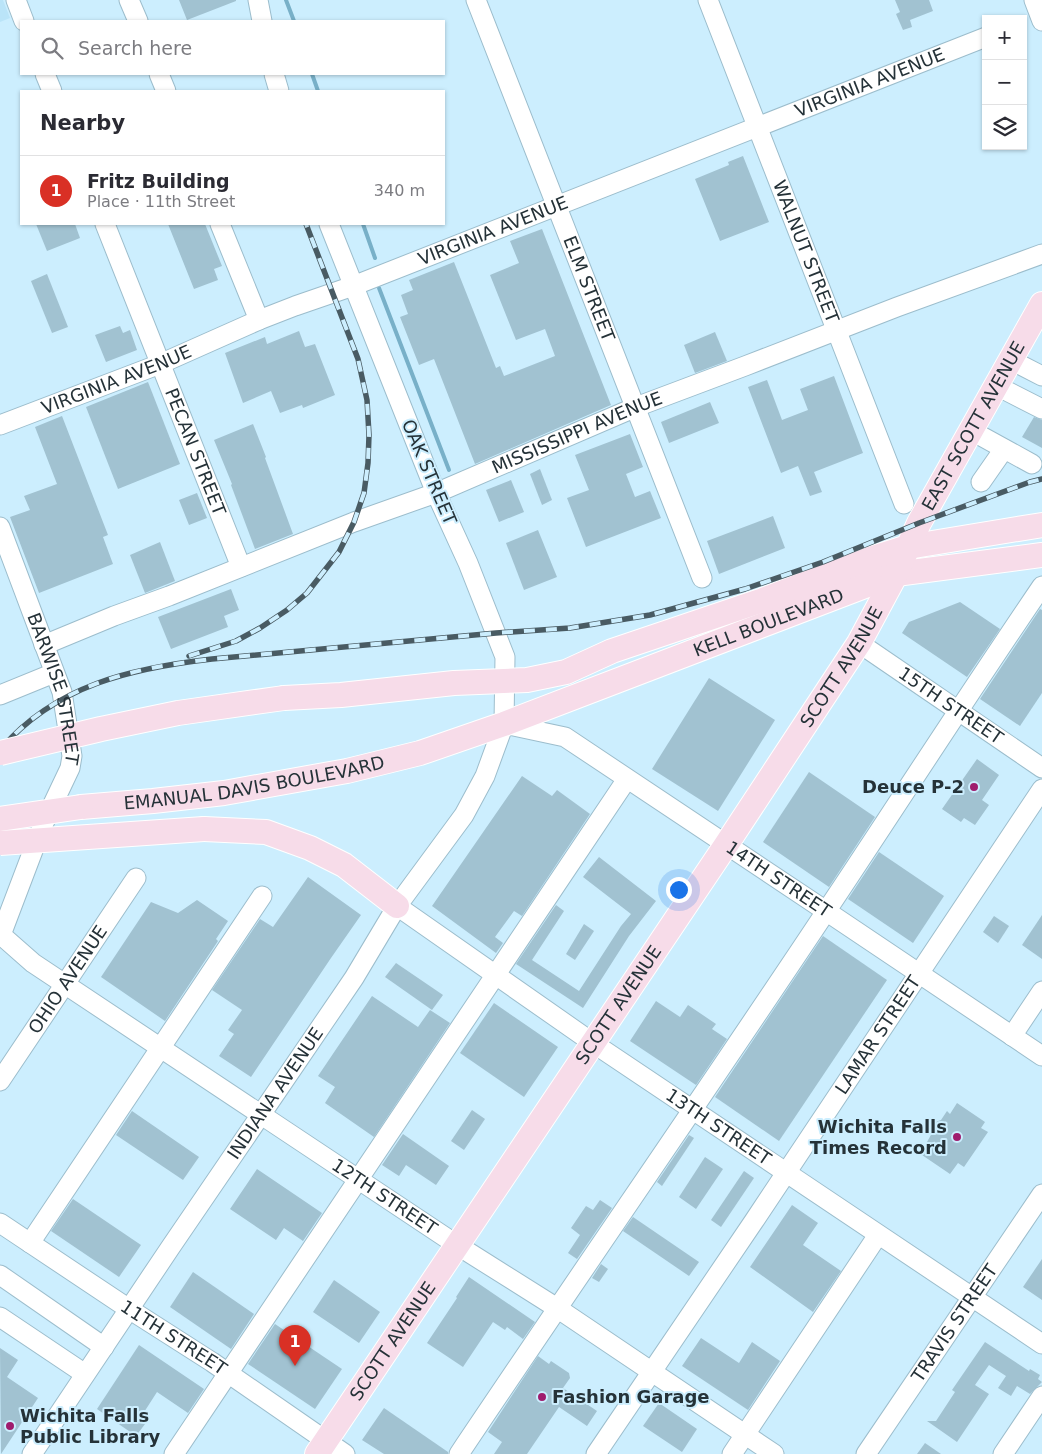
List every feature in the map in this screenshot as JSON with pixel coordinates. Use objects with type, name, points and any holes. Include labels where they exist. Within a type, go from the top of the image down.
[{"type":"main road","name":"EAST SCOTT AVENUE","points":[[908,547],[919,523],[1042,304]]},
{"type":"main road","name":"KELL BOULEVARD","points":[[505,681],[528,680],[566,672],[612,651],[763,600],[870,559],[908,547],[1042,525]]},
{"type":"main road","name":"SCOTT AVENUE","points":[[321,1447],[859,644],[908,547]]},
{"type":"main road","name":"KELL BOULEVARD","points":[[504,724],[896,574],[1042,554]]},
{"type":"main road","points":[[0,753],[178,713],[284,698],[341,695],[454,683],[505,681]]},
{"type":"main road","name":"EMANUAL DAVIS BOULEVARD","points":[[0,819],[81,807],[224,793],[347,771],[420,753],[504,724]]},
{"type":"main road","points":[[0,843],[204,829],[266,832],[310,848],[344,865],[397,906]]},
{"type":"street","points":[[16,0],[24,20]]},
{"type":"street","points":[[129,0],[138,20]]},
{"type":"street","points":[[258,0],[262,20]]},
{"type":"street","name":"ELM STREET","points":[[476,0],[702,578]]},
{"type":"street","name":"WALNUT STREET","points":[[708,0],[904,504]]},
{"type":"street","name":"VIRGINIA AVENUE","points":[[0,425],[160,364],[259,320],[353,286],[982,40]]},
{"type":"street","points":[[45,75],[52,90]]},
{"type":"street","points":[[159,75],[166,90]]},
{"type":"street","points":[[274,75],[279,90]]},
{"type":"street","name":"PECAN STREET","points":[[104,225],[241,567]]},
{"type":"street","points":[[220,225],[259,320]]},
{"type":"street","name":"OAK STREET","points":[[330,225],[436,493],[468,563],[505,656],[504,724]]},
{"type":"street","name":"MISSISSIPPI AVENUE","points":[[44,646],[114,616],[354,522],[436,493],[636,407],[983,274],[1042,254]]},
{"type":"street","points":[[1011,360],[1042,376]]},
{"type":"street","points":[[997,386],[1042,409]]},
{"type":"street","points":[[972,431],[1032,464]]},
{"type":"street","points":[[981,482],[1004,449]]},
{"type":"street","name":"BARWISE STREET","points":[[0,527],[62,692],[72,756],[70,768],[42,827],[0,935]]},
{"type":"street","points":[[459,1454],[826,911],[1042,586]]},
{"type":"street","name":"15TH STREET","points":[[859,644],[1042,768]]},
{"type":"street","points":[[0,695],[54,673]]},
{"type":"street","name":"14TH STREET","points":[[504,724],[565,737],[1042,1056]]},
{"type":"street","name":"INDIANA AVENUE","points":[[32,1454],[354,978],[397,906],[464,815],[485,776],[504,724]]},
{"type":"street","points":[[174,1454],[627,779]]},
{"type":"street","name":"LAMAR STREET","points":[[596,1454],[1042,789]]},
{"type":"street","name":"OHIO AVENUE","points":[[0,1081],[136,878]]},
{"type":"street","points":[[30,1243],[262,896]]},
{"type":"street","name":"13TH STREET","points":[[397,906],[593,1043],[1042,1344]]},
{"type":"street","name":"12TH STREET","points":[[0,935],[33,963],[774,1454]]},
{"type":"street","points":[[1012,1036],[1042,991]]},
{"type":"street","name":"TRAVIS STREET","points":[[866,1454],[1042,1194]]},
{"type":"street","name":"11TH STREET","points":[[0,1223],[229,1373],[321,1447],[346,1454]]},
{"type":"street","points":[[732,1454],[878,1235]]},
{"type":"street","points":[[0,1275],[104,1347]]},
{"type":"street","points":[[0,1317],[85,1374]]},
{"type":"street","points":[[1004,1454],[1042,1396]]},
{"type":"shaded area","points":[[0,0],[3,0],[10,18],[0,22]]},
{"type":"building","points":[[179,0],[236,0],[236,1],[187,20]]},
{"type":"building","points":[[895,0],[929,0],[933,11],[910,20],[912,27],[903,30],[896,14],[900,12]]},
{"type":"building","points":[[743,156],[769,222],[720,241],[695,179],[729,165],[728,162]]},
{"type":"building","points":[[36,225],[75,225],[80,238],[47,251]]},
{"type":"building","points":[[168,225],[205,225],[222,266],[214,269],[218,280],[194,289]]},
{"type":"building","points":[[542,229],[611,405],[475,464],[434,359],[419,365],[400,317],[408,314],[401,295],[413,290],[409,280],[454,262],[496,368],[500,366],[504,376],[555,356],[545,329],[516,340],[490,275],[519,263],[510,241]]},
{"type":"building","points":[[47,274],[68,327],[52,333],[31,281]]},
{"type":"building","points":[[120,326],[123,333],[130,330],[137,350],[106,362],[95,335]]},
{"type":"building","points":[[299,331],[305,347],[315,344],[335,395],[303,408],[302,405],[280,413],[271,391],[243,403],[225,353],[265,337],[267,344]]},
{"type":"building","points":[[715,332],[727,361],[695,373],[684,345]]},
{"type":"building","points":[[834,376],[863,453],[814,472],[822,492],[810,496],[798,466],[781,473],[748,387],[767,380],[782,420],[808,410],[800,389]]},
{"type":"building","points":[[148,382],[180,464],[118,489],[86,407]]},
{"type":"building","points":[[710,402],[719,423],[669,443],[661,422]]},
{"type":"building","points":[[62,416],[108,535],[103,537],[113,564],[39,593],[10,517],[30,510],[24,496],[57,484],[35,427]]},
{"type":"building","points":[[1034,417],[1042,420],[1042,448],[1022,437]]},
{"type":"building","points":[[253,424],[293,534],[255,549],[214,440]]},
{"type":"building","points":[[630,434],[643,467],[626,474],[635,497],[650,491],[661,518],[586,547],[567,498],[589,490],[575,455]]},
{"type":"building","points":[[540,469],[552,500],[542,505],[530,474]]},
{"type":"building","points":[[511,480],[524,512],[499,522],[486,490]]},
{"type":"building","points":[[197,493],[207,518],[189,525],[179,500]]},
{"type":"building","points":[[773,516],[785,548],[719,574],[707,541]]},
{"type":"building","points":[[538,530],[557,577],[524,590],[506,543]]},
{"type":"building","points":[[160,542],[175,581],[145,593],[130,555]]},
{"type":"building","points":[[231,589],[239,610],[224,616],[228,627],[171,649],[158,617]]},
{"type":"building","points":[[960,602],[1000,629],[967,677],[902,633],[909,622]]},
{"type":"building","points":[[1040,609],[1042,610],[1042,693],[1020,726],[980,699]]},
{"type":"building","points":[[709,678],[775,720],[718,811],[652,769]]},
{"type":"building","name":"Deuce P-2","points":[[977,759],[999,775],[982,800],[989,805],[975,825],[964,818],[961,822],[942,809]]},
{"type":"building","points":[[809,772],[875,817],[829,887],[763,842]]},
{"type":"building","points":[[522,776],[552,796],[557,790],[590,814],[522,916],[514,911],[495,937],[503,943],[496,953],[432,906]]},
{"type":"building","points":[[879,852],[944,896],[913,943],[848,899]]},
{"type":"building","points":[[599,857],[656,901],[629,936],[583,1008],[516,964],[556,905],[564,911],[532,960],[579,991],[621,926],[631,914],[583,877]]},
{"type":"building","points":[[308,877],[361,915],[251,1077],[219,1056],[234,1034],[228,1030],[242,1010],[212,990],[260,919],[273,927]]},
{"type":"building","points":[[197,900],[228,921],[216,939],[218,941],[165,1021],[101,977],[151,902],[178,913]]},
{"type":"building","points":[[1042,915],[1042,959],[1022,945]]},
{"type":"building","points":[[994,916],[1009,926],[998,943],[983,932]]},
{"type":"building","points":[[584,924],[594,931],[575,960],[566,954]]},
{"type":"building","points":[[823,936],[887,980],[779,1141],[715,1097]]},
{"type":"building","points":[[396,963],[443,995],[432,1010],[385,977]]},
{"type":"building","points":[[372,996],[418,1027],[430,1010],[450,1023],[374,1137],[325,1103],[335,1087],[318,1076]]},
{"type":"building","points":[[656,1001],[680,1017],[688,1005],[716,1024],[712,1029],[727,1039],[696,1085],[630,1041]]},
{"type":"building","points":[[494,1003],[558,1047],[524,1097],[460,1053]]},
{"type":"building","name":"Wichita Falls Times Record","points":[[957,1103],[985,1122],[981,1128],[988,1132],[964,1167],[958,1163],[950,1174],[922,1155],[930,1144],[927,1142],[932,1133],[932,1124],[941,1120],[947,1111],[950,1114]]},
{"type":"building","points":[[472,1110],[485,1119],[464,1150],[451,1141]]},
{"type":"building","points":[[132,1111],[199,1157],[183,1180],[116,1135]]},
{"type":"building","points":[[403,1134],[449,1166],[436,1185],[406,1165],[399,1176],[382,1165]]},
{"type":"building","points":[[689,1135],[694,1138],[662,1186],[657,1182]]},
{"type":"building","points":[[705,1157],[723,1169],[696,1209],[679,1197]]},
{"type":"building","points":[[257,1169],[322,1213],[303,1241],[284,1228],[276,1240],[230,1209]]},
{"type":"building","points":[[744,1171],[754,1178],[721,1227],[711,1220]]},
{"type":"building","points":[[73,1199],[141,1245],[119,1277],[51,1231]]},
{"type":"building","points":[[600,1200],[612,1208],[577,1259],[568,1253],[580,1235],[571,1228],[586,1206],[593,1210]]},
{"type":"building","points":[[792,1205],[818,1223],[803,1245],[841,1271],[813,1312],[750,1267]]},
{"type":"building","points":[[633,1217],[699,1262],[689,1276],[623,1231]]},
{"type":"building","points":[[1042,1259],[1042,1300],[1023,1287]]},
{"type":"building","points":[[601,1264],[608,1269],[599,1282],[592,1278]]},
{"type":"building","points":[[193,1272],[254,1314],[231,1349],[170,1307]]},
{"type":"building","points":[[469,1277],[535,1322],[523,1339],[507,1327],[505,1330],[493,1322],[463,1367],[427,1343]]},
{"type":"building","points":[[334,1280],[380,1312],[359,1343],[313,1312]]},
{"type":"building","points":[[275,1324],[342,1369],[315,1409],[248,1364]]},
{"type":"building","points":[[701,1338],[739,1363],[752,1342],[780,1361],[748,1410],[682,1366]]},
{"type":"building","points":[[985,1342],[1029,1371],[1030,1369],[1040,1375],[1038,1379],[1042,1382],[1030,1394],[1017,1386],[1011,1396],[998,1388],[1006,1376],[989,1365],[975,1385],[989,1394],[957,1442],[927,1421],[936,1421],[955,1392],[952,1390]]},
{"type":"building","points":[[139,1345],[204,1389],[188,1413],[157,1392],[139,1420],[145,1424],[136,1436],[97,1409]]},
{"type":"building","name":"Wichita Falls Public Library","points":[[0,1348],[18,1360],[7,1377],[38,1398],[1,1454]]},
{"type":"building","name":"Fashion Garage","points":[[538,1356],[549,1364],[551,1361],[569,1373],[570,1378],[563,1388],[597,1411],[587,1426],[559,1407],[527,1454],[494,1454],[502,1442],[488,1432]]},
{"type":"building","points":[[659,1403],[697,1429],[682,1452],[643,1426]]},
{"type":"building","points":[[384,1408],[448,1452],[448,1454],[384,1454],[362,1440]]},
{"type":"building","points":[[925,1443],[941,1454],[917,1454]]},
{"type":"waterway","points":[[286,0],[294,20]]},
{"type":"waterway","points":[[312,75],[318,90]]},
{"type":"waterway","points":[[363,225],[375,258]]},
{"type":"waterway","points":[[379,288],[449,470]]},
{"type":"railway","points":[[189,656],[236,641],[287,610],[307,593],[339,552],[354,522],[364,493],[369,435],[367,400],[358,359],[306,225]]},
{"type":"railway","points":[[0,750],[22,728],[45,710],[70,695],[124,675],[153,668],[212,659],[570,628],[650,615],[745,589],[823,562],[919,523],[1042,479]]},
{"type":"place","name":"Deuce P-2","points":[[974,787]]},
{"type":"place","name":"Wichita Falls Times Record","points":[[957,1137]]},
{"type":"place","name":"Fritz Building","points":[[295,1366]]},
{"type":"place","name":"Fashion Garage","points":[[542,1397]]},
{"type":"place","name":"Wichita Falls Public Library","points":[[10,1426]]}]
